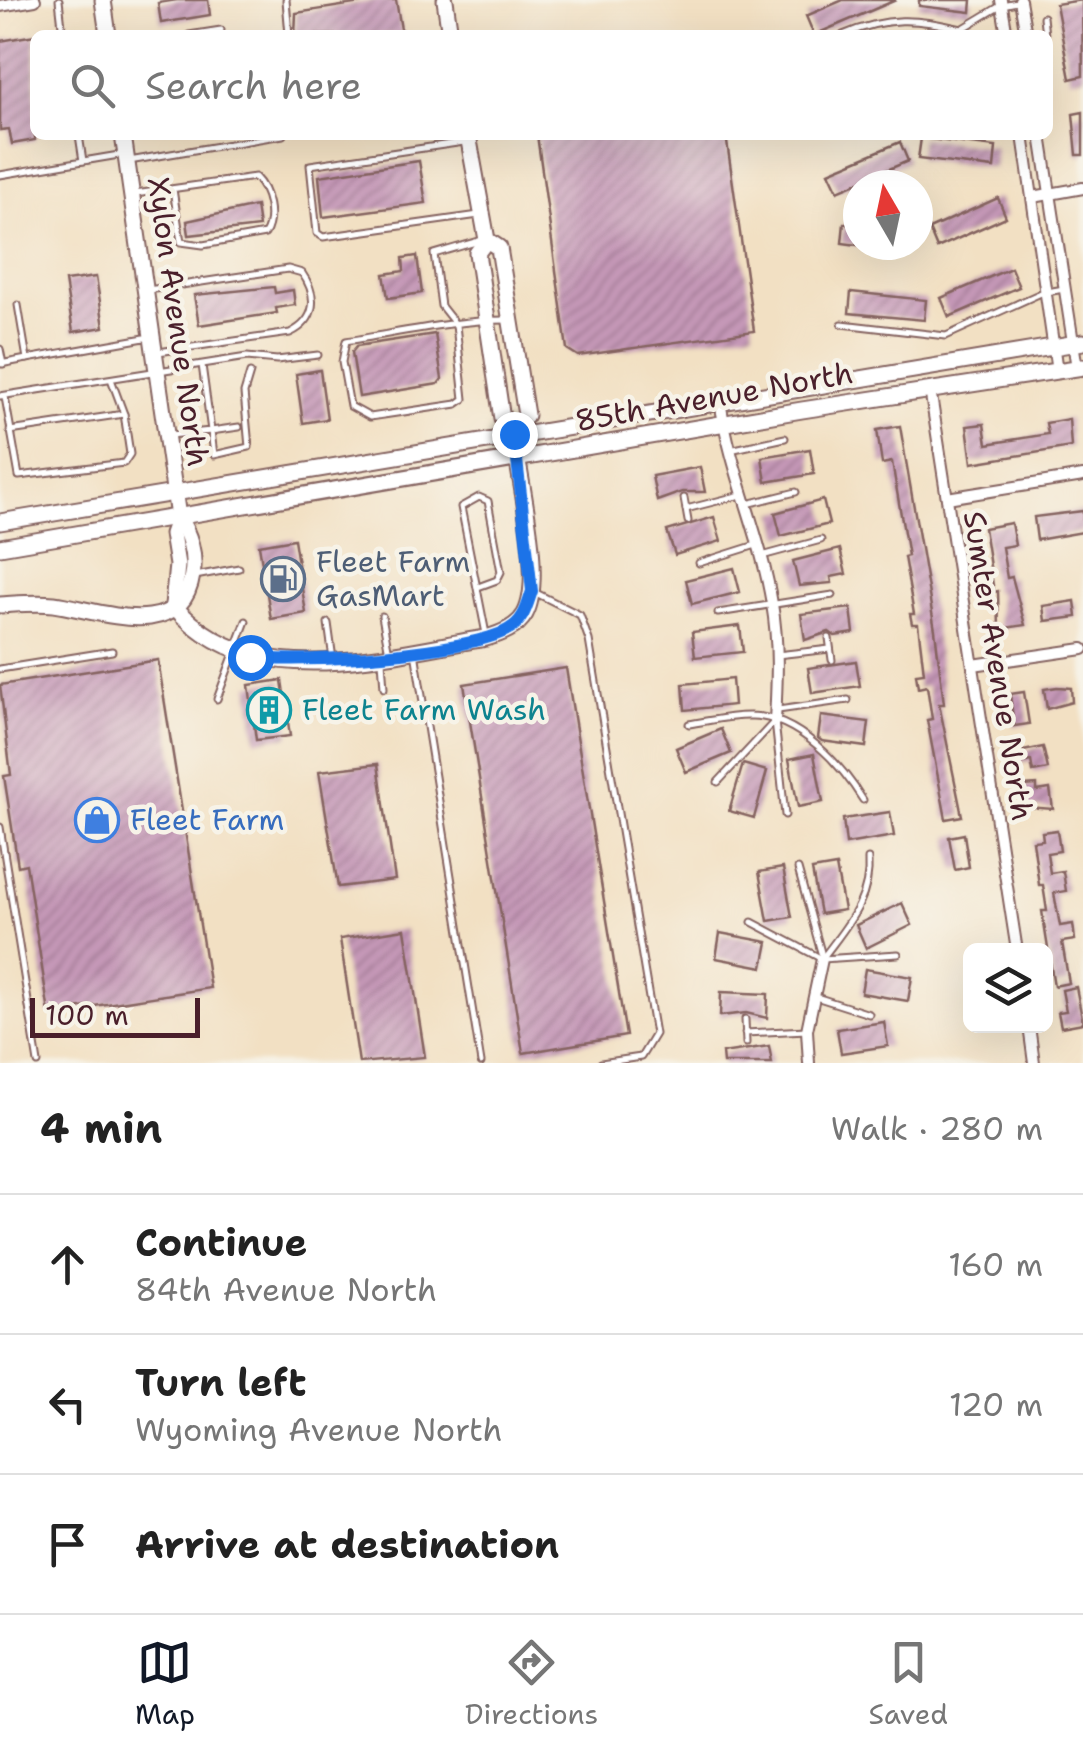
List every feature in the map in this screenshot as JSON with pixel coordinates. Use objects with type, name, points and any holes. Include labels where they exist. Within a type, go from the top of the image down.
[{"type":"main road","points":[[103,0],[107,30]]},
{"type":"main road","points":[[444,0],[449,30]]},
{"type":"main road","name":"Xylon Avenue North","points":[[123,140],[178,517]]},
{"type":"main road","points":[[468,140],[487,240],[500,248],[526,415],[514,434]]},
{"type":"main road","points":[[178,517],[172,534],[177,565],[173,605],[192,627],[233,652],[273,661],[334,660],[486,638],[513,628],[525,614],[532,591],[514,434],[502,419],[477,252],[487,240]]},
{"type":"main road","name":"85th Avenue North","points":[[0,522],[720,399],[1078,343]]},
{"type":"main road","name":"85th Avenue North","points":[[0,548],[1080,367]]},
{"type":"main road","points":[[0,605],[50,604],[141,620],[159,616],[186,597],[192,576],[188,532],[178,517]]},
{"type":"street","points":[[0,6],[34,0]]},
{"type":"street","points":[[1020,1],[1025,30]]},
{"type":"street","points":[[1001,2],[1006,30]]},
{"type":"street","points":[[1025,140],[1057,370]]},
{"type":"street","points":[[1042,140],[1080,367]]},
{"type":"street","points":[[1033,196],[1083,188]]},
{"type":"street","name":"Sumter Avenue North","points":[[930,390],[1016,943]]},
{"type":"street","points":[[720,399],[727,450],[772,605],[778,655],[775,716]]},
{"type":"street","points":[[947,498],[1083,476]]},
{"type":"street","points":[[973,665],[1083,649]]},
{"type":"street","points":[[809,1063],[807,1030],[822,959]]},
{"type":"street","points":[[1030,1033],[1034,1063]]},
{"type":"lane","points":[[59,0],[62,30]]},
{"type":"lane","points":[[286,0],[289,30]]},
{"type":"lane","points":[[959,30],[1001,2],[1020,1]]},
{"type":"lane","points":[[855,30],[876,21],[910,17],[962,28]]},
{"type":"lane","points":[[1043,17],[1045,30]]},
{"type":"lane","points":[[80,140],[83,161]]},
{"type":"lane","points":[[0,175],[247,140]]},
{"type":"lane","points":[[457,140],[310,166],[317,233],[323,238],[482,214]]},
{"type":"lane","points":[[132,194],[255,177],[265,188],[270,226],[265,234],[203,245],[181,242],[173,189]]},
{"type":"lane","points":[[487,240],[434,254],[441,306],[456,325],[464,399],[370,417],[350,406],[342,362],[346,341],[456,325],[487,320],[510,320]]},
{"type":"lane","points":[[0,349],[1,364],[26,358],[290,333],[306,325],[313,312],[310,284],[302,273],[288,270],[146,290]]},
{"type":"lane","points":[[842,324],[946,336],[1046,292],[1064,289]]},
{"type":"lane","points":[[18,305],[26,358]]},
{"type":"lane","points":[[111,379],[124,414],[130,454],[124,463],[24,478],[16,472],[2,396],[202,364],[318,355]]},
{"type":"lane","points":[[202,364],[214,454],[249,447],[244,392],[250,373]]},
{"type":"lane","points":[[10,431],[124,414]]},
{"type":"lane","points":[[167,436],[239,428]]},
{"type":"lane","points":[[727,450],[785,438]]},
{"type":"lane","points":[[686,509],[796,492]]},
{"type":"lane","points":[[684,498],[688,521]]},
{"type":"lane","points":[[478,587],[497,580],[501,572],[488,501],[468,500],[461,507],[486,638]]},
{"type":"lane","points":[[699,563],[821,540]]},
{"type":"lane","points":[[192,576],[239,568]]},
{"type":"lane","points":[[532,591],[580,615],[589,640],[655,1034],[640,1057],[601,1063]]},
{"type":"lane","points":[[718,613],[833,595]]},
{"type":"lane","points":[[382,616],[384,688]]},
{"type":"lane","points":[[217,698],[246,620]]},
{"type":"lane","points":[[328,622],[334,660]]},
{"type":"lane","points":[[828,638],[832,660]]},
{"type":"lane","points":[[415,649],[480,1063]]},
{"type":"lane","points":[[778,655],[830,649]]},
{"type":"lane","points":[[0,668],[112,651]]},
{"type":"lane","points":[[688,724],[775,716],[848,700]]},
{"type":"lane","points":[[718,782],[775,716]]},
{"type":"lane","points":[[775,716],[824,752],[863,800]]},
{"type":"lane","points":[[775,716],[784,815]]},
{"type":"lane","points":[[0,827],[38,1063]]},
{"type":"lane","points":[[822,959],[864,901],[870,881],[868,859]]},
{"type":"lane","points":[[798,869],[822,959]]},
{"type":"lane","points":[[752,922],[822,959],[898,954]]},
{"type":"lane","points":[[813,996],[869,1014]]},
{"type":"lane","points":[[745,1019],[746,1043]]},
{"type":"lane","points":[[745,1033],[807,1030]]},
{"type":"building","points":[[208,0],[210,15],[161,23],[158,3]]},
{"type":"building","points":[[396,0],[401,30],[295,30],[296,13]]},
{"type":"building","points":[[843,0],[896,0],[826,30],[812,30],[806,16]]},
{"type":"building","points":[[919,0],[972,0],[971,12],[919,6]]},
{"type":"building","points":[[1082,0],[1083,76],[1070,79],[1056,4]]},
{"type":"building","points":[[30,36],[30,140],[35,140],[12,144],[9,129],[0,130],[0,41]]},
{"type":"building","points":[[1083,112],[1083,155],[1077,155],[1073,114]]},
{"type":"building","points":[[538,140],[727,140],[754,331],[578,356],[567,349]]},
{"type":"building","points":[[921,140],[996,147],[994,168],[918,159]]},
{"type":"building","points":[[900,142],[908,161],[887,170],[843,170],[843,189],[838,191],[829,172]]},
{"type":"building","points":[[419,161],[426,203],[323,217],[319,176]]},
{"type":"building","points":[[998,198],[1006,217],[937,248],[933,227]]},
{"type":"building","points":[[256,206],[259,227],[189,235],[187,221]]},
{"type":"building","points":[[417,256],[422,293],[388,298],[384,274],[404,271],[403,258]]},
{"type":"building","points":[[1011,268],[1019,287],[949,317],[941,298]]},
{"type":"building","points":[[96,277],[104,327],[73,332],[65,281]]},
{"type":"building","points":[[274,287],[275,293],[293,290],[295,305],[276,308],[277,313],[199,325],[194,295]]},
{"type":"building","points":[[851,292],[926,300],[924,320],[849,313]]},
{"type":"building","points":[[435,334],[442,379],[438,384],[359,397],[352,352],[357,346]]},
{"type":"building","points":[[320,370],[327,419],[303,423],[296,374]]},
{"type":"building","points":[[1069,419],[1071,447],[972,463],[967,426],[984,424],[987,444],[1048,434],[1046,423]]},
{"type":"building","points":[[900,426],[935,630],[944,704],[939,704],[962,816],[946,819],[927,720],[932,719],[927,686],[918,688],[916,674],[924,673],[918,624],[912,624],[910,614],[914,614],[904,557],[908,556],[892,462],[882,464],[877,430]]},
{"type":"building","points":[[810,449],[814,474],[766,482],[762,457]]},
{"type":"building","points":[[700,467],[705,492],[682,492],[657,501],[652,476]]},
{"type":"building","points":[[823,500],[829,524],[781,536],[775,513]]},
{"type":"building","points":[[1083,511],[1083,532],[1037,540],[1034,517]]},
{"type":"building","points":[[714,517],[721,541],[675,555],[667,531]]},
{"type":"building","points":[[1011,523],[1015,545],[1002,547],[1007,578],[1012,577],[1025,625],[999,629],[998,591],[994,592],[984,528]]},
{"type":"building","name":"Fleet Farm GasMart","points":[[294,539],[306,613],[271,619],[259,545]]},
{"type":"building","points":[[840,549],[846,574],[831,577],[832,583],[799,586],[793,561]]},
{"type":"building","points":[[734,568],[740,592],[692,604],[686,580]]},
{"type":"building","points":[[1075,601],[1077,617],[1045,621],[1043,606]]},
{"type":"building","points":[[851,608],[854,633],[835,636],[829,632],[805,640],[801,614]]},
{"type":"building","points":[[740,626],[743,652],[695,657],[692,632]]},
{"type":"building","name":"Fleet Farm","points":[[158,660],[210,988],[49,1013],[26,864],[18,866],[4,776],[11,775],[0,685]]},
{"type":"building","points":[[856,661],[860,686],[812,693],[808,668]]},
{"type":"building","points":[[566,668],[626,1036],[523,1053],[464,684]]},
{"type":"building","points":[[732,679],[734,705],[685,710],[683,684]]},
{"type":"building","name":"Fleet Farm Wash","points":[[282,680],[290,736],[256,740],[249,685]]},
{"type":"building","points":[[1071,688],[1072,702],[1047,709],[1044,689]]},
{"type":"building","points":[[1024,692],[1029,724],[1014,726],[1010,694]]},
{"type":"building","points":[[821,716],[869,722],[866,747],[822,741],[818,738]]},
{"type":"building","points":[[721,729],[731,753],[686,772],[676,748]]},
{"type":"building","points":[[1043,747],[1048,769],[1033,772],[1031,761],[1020,763],[1018,752]]},
{"type":"building","points":[[814,754],[823,802],[798,807],[789,759]]},
{"type":"building","points":[[378,764],[395,880],[338,887],[319,771]]},
{"type":"building","points":[[743,764],[767,771],[754,818],[729,811]]},
{"type":"building","points":[[1037,785],[1037,791],[1050,789],[1053,809],[1027,807],[1024,786]]},
{"type":"building","points":[[890,812],[894,836],[846,844],[843,819]]},
{"type":"building","points":[[1057,830],[1060,851],[1047,853],[1050,873],[1063,871],[1066,891],[1054,893],[1060,926],[1073,924],[1075,940],[1062,942],[1069,983],[1054,986],[1053,943],[1047,943],[1042,911],[1047,911],[1033,841],[1043,840],[1042,832]]},
{"type":"building","points":[[964,834],[969,867],[955,870],[949,837]]},
{"type":"building","points":[[836,866],[844,910],[820,914],[812,870]]},
{"type":"building","points":[[783,868],[792,917],[768,921],[759,872]]},
{"type":"building","points":[[902,903],[912,925],[866,948],[856,925]]},
{"type":"building","points":[[405,929],[425,1057],[359,1063],[340,939]]},
{"type":"building","points":[[720,933],[768,942],[763,967],[716,958]]},
{"type":"building","points":[[865,969],[912,977],[908,1001],[861,993]]},
{"type":"building","points":[[1076,987],[1083,1023],[1061,1027],[1058,1012],[1066,1011],[1062,990]]},
{"type":"building","points":[[721,992],[768,994],[767,1018],[746,1013],[720,1016]]},
{"type":"building","points":[[884,1022],[888,1046],[841,1053],[837,1029]]},
{"type":"building","points":[[769,1046],[772,1063],[723,1063],[722,1053]]},
{"type":"place","name":"Fleet Farm GasMart","points":[[283,579]]},
{"type":"place","name":"Fleet Farm Wash","points":[[269,710]]},
{"type":"place","name":"Fleet Farm","points":[[97,820]]},
{"type":"route","points":[[250,657],[300,662],[357,658],[486,638],[513,628],[525,614],[532,591],[514,434]]}]
